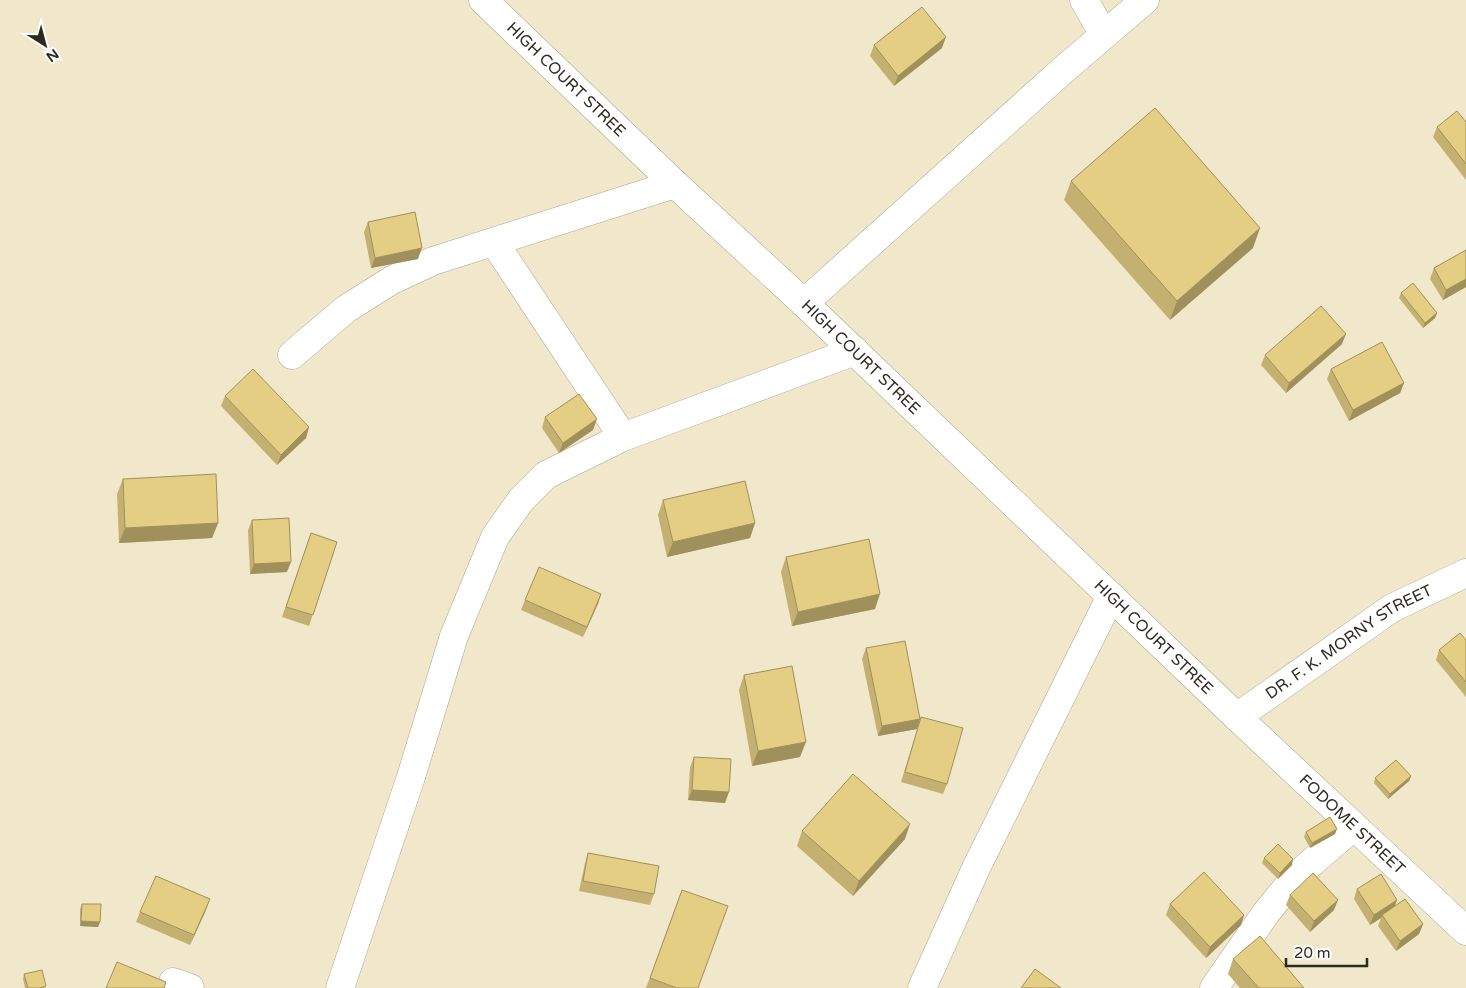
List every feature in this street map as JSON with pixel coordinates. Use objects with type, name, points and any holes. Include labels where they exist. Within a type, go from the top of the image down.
[{"type":"street","name":"HIGH COURT STREE","points":[[483,0],[675,184],[855,351],[1236,717]]},
{"type":"street","points":[[1084,0],[1104,36]]},
{"type":"street","points":[[804,303],[1145,0]]},
{"type":"street","points":[[292,355],[346,309],[392,280],[433,262],[675,184]]},
{"type":"street","points":[[494,242],[623,437]]},
{"type":"street","points":[[340,988],[411,777],[454,636],[494,537],[521,500],[546,475],[623,437],[855,351]]},
{"type":"street","name":"DR. F. K. MORNY STREET","points":[[1236,717],[1392,608],[1466,573]]},
{"type":"street","points":[[922,988],[977,866],[1111,596]]},
{"type":"street","name":"FODOME STREET","points":[[1236,717],[1466,931]]},
{"type":"street","points":[[1214,988],[1266,913],[1297,875],[1354,827]]},
{"type":"building","points":[[922,7],[946,37],[898,76],[874,45]]},
{"type":"building","points":[[1155,108],[1260,228],[1177,301],[1071,181]]},
{"type":"building","points":[[1457,111],[1466,122],[1466,164],[1437,127]]},
{"type":"building","points":[[415,212],[422,248],[375,258],[368,222]]},
{"type":"building","points":[[1466,250],[1466,279],[1446,290],[1434,268]]},
{"type":"building","points":[[1413,283],[1437,313],[1425,323],[1401,293]]},
{"type":"building","points":[[1321,306],[1346,334],[1289,383],[1265,355]]},
{"type":"building","points":[[1382,342],[1404,383],[1353,410],[1331,369]]},
{"type":"building","points":[[253,369],[309,427],[281,455],[225,396]]},
{"type":"building","points":[[579,394],[597,419],[563,443],[545,417]]},
{"type":"building","points":[[216,474],[218,523],[125,528],[123,479]]},
{"type":"building","points":[[745,481],[755,523],[673,542],[663,500]]},
{"type":"building","points":[[289,518],[291,562],[254,564],[252,520]]},
{"type":"building","points":[[311,533],[337,542],[313,615],[286,607]]},
{"type":"building","points":[[869,539],[880,594],[798,612],[786,557]]},
{"type":"building","points":[[539,567],[601,594],[587,627],[525,600]]},
{"type":"building","points":[[1460,633],[1466,640],[1466,682],[1439,650]]},
{"type":"building","points":[[905,641],[920,719],[882,726],[866,648]]},
{"type":"building","points":[[792,666],[806,742],[758,751],[744,675]]},
{"type":"building","points":[[921,717],[963,728],[947,784],[905,772]]},
{"type":"building","points":[[694,757],[731,759],[729,792],[692,790]]},
{"type":"building","points":[[1396,760],[1411,776],[1390,794],[1375,778]]},
{"type":"building","points":[[853,774],[910,824],[859,881],[802,831]]},
{"type":"building","points":[[1330,817],[1337,829],[1312,843],[1306,832]]},
{"type":"building","points":[[1278,844],[1293,859],[1280,873],[1264,858]]},
{"type":"building","points":[[588,853],[659,866],[654,894],[583,881]]},
{"type":"building","points":[[1204,872],[1244,915],[1210,947],[1170,904]]},
{"type":"building","points":[[1313,873],[1338,900],[1314,921],[1290,895]]},
{"type":"building","points":[[1381,874],[1397,900],[1374,915],[1357,889]]},
{"type":"building","points":[[156,876],[210,899],[194,935],[140,912]]},
{"type":"building","points":[[682,890],[728,906],[698,988],[677,988],[650,978]]},
{"type":"building","points":[[1405,899],[1423,924],[1400,941],[1382,915]]},
{"type":"building","points":[[82,904],[101,904],[100,922],[81,921]]},
{"type":"building","points":[[1260,936],[1304,988],[1259,988],[1233,959]]},
{"type":"building","points":[[117,962],[166,982],[164,988],[106,988]]},
{"type":"building","points":[[1035,969],[1061,988],[1021,988]]},
{"type":"building","points":[[42,970],[46,986],[28,988],[24,974]]}]
